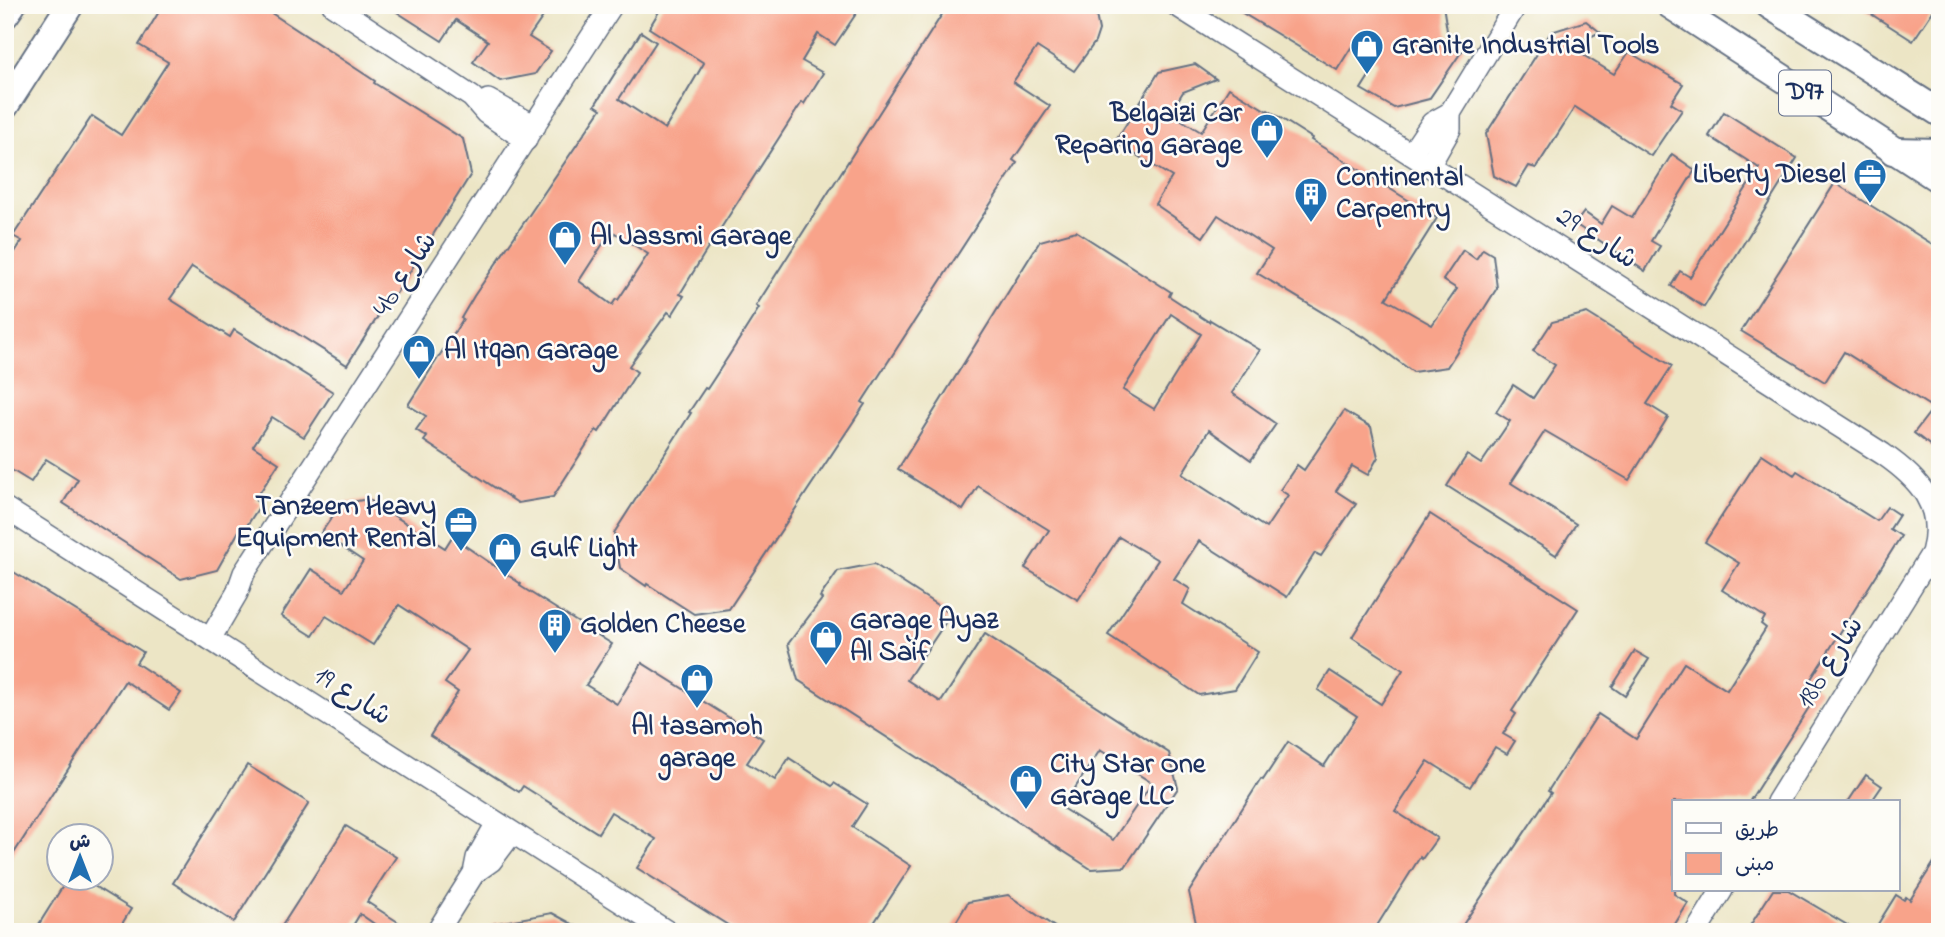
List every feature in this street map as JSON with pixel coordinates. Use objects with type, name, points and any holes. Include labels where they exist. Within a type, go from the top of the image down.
[{"type":"main road","points":[[5,15],[12,5]]},
{"type":"main road","name":"D97","points":[[1670,5],[1940,180]]},
{"type":"main road","name":"D97","points":[[1769,5],[1940,113]]},
{"type":"main road","points":[[5,106],[70,7]]},
{"type":"main road","points":[[1893,151],[1940,152]]},
{"type":"street","points":[[333,5],[472,97],[486,113],[531,133]]},
{"type":"street","name":"4b شارع","points":[[204,635],[237,593],[244,573],[612,5]]},
{"type":"street","name":"شارع 29","points":[[1176,5],[1894,462],[1915,481],[1931,502],[1938,526],[1932,553]]},
{"type":"street","points":[[1420,160],[1448,134],[1450,113],[1518,6]]},
{"type":"street","name":"شارع 19","points":[[5,509],[668,932]]},
{"type":"street","name":"18b شارع","points":[[1778,800],[1932,553]]},
{"type":"street","points":[[437,932],[474,873],[477,858],[505,828]]},
{"type":"street","points":[[1696,932],[1721,892]]},
{"type":"building","points":[[163,5],[259,5],[463,139],[471,174],[394,297],[391,296],[347,365],[192,267],[170,299],[230,337],[234,330],[333,392],[304,437],[272,417],[253,446],[279,463],[255,500],[261,504],[242,533],[239,531],[217,570],[181,579],[63,503],[78,479],[46,459],[31,482],[5,466],[5,267],[22,241],[13,236],[92,116],[121,135],[168,62],[139,45]]},
{"type":"building","points":[[386,5],[551,5],[529,37],[551,51],[535,74],[500,81],[473,62],[488,41],[456,20],[442,41]]},
{"type":"building","points":[[663,5],[862,5],[835,45],[818,34],[802,61],[823,73],[703,256],[680,294],[684,296],[672,315],[668,312],[629,366],[637,372],[599,432],[596,430],[553,497],[518,503],[424,441],[427,437],[416,430],[426,416],[408,405],[463,319],[461,318],[474,296],[601,109],[595,105],[641,32],[656,42],[619,99],[665,129],[704,63],[649,28]],"holes":[[[615,233],[648,254],[612,305],[579,281],[608,236],[612,238]]]},
{"type":"building","points":[[948,5],[1094,5],[1099,30],[1095,42],[1074,71],[1037,47],[1013,82],[1050,106],[1013,160],[1017,163],[862,402],[865,404],[729,609],[694,614],[620,568],[614,533],[691,413],[689,412],[759,308],[756,306]]},
{"type":"building","points":[[1229,5],[1443,5],[1448,37],[1464,48],[1429,99],[1394,108],[1361,89],[1378,62],[1352,46],[1337,70]]},
{"type":"building","points":[[1857,5],[1937,5],[1913,41]]},
{"type":"building","points":[[1586,21],[1600,32],[1570,47],[1614,74],[1629,52],[1683,84],[1671,103],[1682,110],[1651,156],[1575,107],[1536,168],[1529,166],[1516,187],[1494,176],[1486,134],[1551,32]]},
{"type":"building","points":[[1195,64],[1216,79],[1183,92],[1170,113],[1201,132],[1229,88],[1437,218],[1386,299],[1432,325],[1457,289],[1443,280],[1463,250],[1476,259],[1483,249],[1493,255],[1497,288],[1447,367],[1413,372],[1364,336],[1257,273],[1272,250],[1218,215],[1203,237],[1155,204],[1172,177],[1115,142],[1159,72]]},
{"type":"building","points":[[1724,112],[1797,158],[1704,307],[1671,286],[1680,271],[1690,277],[1759,168],[1709,136]]},
{"type":"building","points":[[1672,154],[1695,170],[1651,241],[1660,246],[1645,271],[1575,224],[1584,212],[1601,224],[1612,206],[1632,218]]},
{"type":"building","points":[[1835,183],[1940,249],[1940,453],[1914,433],[1933,408],[1844,352],[1825,382],[1741,331]]},
{"type":"building","points":[[1076,231],[1171,292],[1169,296],[1209,322],[1210,320],[1260,350],[1232,393],[1276,424],[1251,460],[1209,430],[1182,474],[1266,528],[1288,495],[1280,490],[1297,465],[1304,470],[1344,411],[1371,427],[1378,457],[1368,475],[1352,466],[1336,491],[1356,504],[1321,556],[1315,553],[1287,597],[1199,541],[1174,579],[1190,589],[1183,604],[1258,652],[1235,689],[1199,695],[1108,635],[1158,560],[1119,537],[1078,600],[1025,568],[1049,530],[978,486],[963,510],[898,469],[1040,241]],"holes":[[[1171,314],[1201,334],[1154,409],[1123,390]]]},
{"type":"building","points":[[1587,313],[1672,366],[1647,404],[1668,417],[1629,480],[1545,431],[1511,483],[1576,524],[1556,555],[1447,486],[1467,455],[1481,464],[1510,421],[1496,412],[1513,385],[1533,398],[1555,365],[1533,351],[1552,322]]},
{"type":"building","points":[[1762,454],[1794,475],[1797,471],[1877,521],[1887,507],[1899,515],[1890,529],[1901,536],[1809,682],[1820,690],[1750,800],[1672,800],[1672,892],[1688,903],[1670,932],[1458,932],[1551,793],[1548,791],[1598,714],[1636,739],[1684,663],[1727,690],[1766,628],[1761,624],[1765,617],[1722,590],[1739,563],[1705,542]]},
{"type":"building","points":[[368,499],[445,548],[452,537],[521,584],[520,586],[612,644],[586,685],[617,704],[642,663],[763,739],[747,763],[775,780],[789,758],[832,786],[834,783],[867,804],[852,827],[911,866],[868,932],[739,932],[637,868],[656,839],[611,812],[598,833],[523,786],[519,792],[430,736],[458,692],[445,683],[468,650],[399,605],[373,645],[326,616],[313,636],[281,616],[311,569],[344,590],[363,561],[321,533],[341,504]]},
{"type":"building","points":[[1430,514],[1578,609],[1512,711],[1516,714],[1503,734],[1515,741],[1507,754],[1495,747],[1470,787],[1428,761],[1395,811],[1437,838],[1422,859],[1420,857],[1373,932],[1198,932],[1189,892],[1261,779],[1263,780],[1288,742],[1324,766],[1357,716],[1318,690],[1330,671],[1381,704],[1403,670],[1352,637]]},
{"type":"building","points":[[874,564],[951,614],[907,680],[941,702],[985,634],[1169,753],[1178,788],[1125,867],[1091,869],[798,680],[788,644],[822,599],[820,597],[838,571]],"holes":[[[1100,750],[1152,783],[1113,840],[1062,808]]]},
{"type":"building","points":[[12,571],[143,652],[136,663],[181,693],[169,710],[125,681],[5,867],[5,582]]},
{"type":"building","points":[[1635,651],[1649,659],[1625,696],[1612,687]]},
{"type":"building","points":[[247,765],[309,803],[234,922],[173,883]]},
{"type":"building","points":[[1866,775],[1882,786],[1872,800],[1849,800]]},
{"type":"building","points":[[346,826],[396,857],[367,902],[398,922],[392,932],[386,932],[360,914],[349,932],[278,932]]},
{"type":"building","points":[[1940,853],[1940,932],[1873,932],[1896,895],[1910,900]]},
{"type":"building","points":[[59,892],[104,892],[131,909],[117,932],[34,932]]},
{"type":"building","points":[[1772,892],[1791,892],[1859,932],[1746,932]]},
{"type":"building","points":[[1008,895],[1062,932],[950,932],[968,902]]},
{"type":"building","points":[[552,913],[587,932],[493,932],[492,924]]},
{"type":"place","name":"Granite Industrial Tools","points":[[1367,76]]},
{"type":"place","name":"Belgaizi Car Reparing Garage","points":[[1267,160]]},
{"type":"place","name":"Liberty Diesel","points":[[1870,205]]},
{"type":"place","name":"Continental Carpentry","points":[[1311,224]]},
{"type":"place","name":"Al Jassmi Garage","points":[[565,267]]},
{"type":"place","name":"Al Itqan Garage","points":[[419,381]]},
{"type":"place","name":"Tanzeem Heavy Equipment Rental","points":[[461,553]]},
{"type":"place","name":"Gulf Light","points":[[505,579]]},
{"type":"place","name":"Golden Cheese","points":[[555,655]]},
{"type":"place","name":"Garage Ayaz Al Saif","points":[[826,667]]},
{"type":"place","name":"Al tasamoh garage","points":[[697,710]]},
{"type":"place","name":"City Star One Garage LLC","points":[[1026,811]]}]
